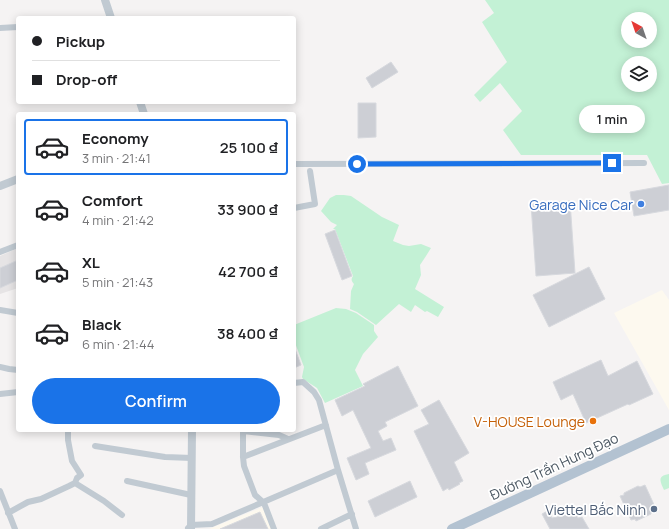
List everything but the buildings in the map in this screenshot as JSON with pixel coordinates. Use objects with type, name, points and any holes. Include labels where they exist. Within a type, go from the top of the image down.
[{"type":"main road","name":"Đường Trần Hưng Đạo","points":[[452,529],[669,429]]},
{"type":"street","points":[[105,0],[110,16]]},
{"type":"street","points":[[0,28],[16,27]]},
{"type":"street","points":[[296,164],[644,163]]},
{"type":"street","points":[[296,208],[315,204],[310,171]]},
{"type":"street","points":[[0,186],[16,180]]},
{"type":"street","points":[[0,252],[16,246]]},
{"type":"street","points":[[0,310],[16,313]]},
{"type":"street","points":[[0,368],[16,370]]},
{"type":"street","points":[[296,383],[303,382],[314,392],[319,400],[356,529]]},
{"type":"street","points":[[0,394],[16,392]]},
{"type":"street","points":[[243,457],[326,425]]},
{"type":"street","points":[[8,513],[28,502],[41,499],[75,483],[77,478],[81,475],[72,460],[68,432]]},
{"type":"street","points":[[192,432],[190,528],[212,524],[338,470]]},
{"type":"street","points":[[243,432],[243,457],[247,477],[255,495],[264,503],[274,529]]},
{"type":"street","points":[[257,432],[279,435],[288,439]]},
{"type":"street","points":[[95,446],[165,457],[192,458]]},
{"type":"street","points":[[127,481],[191,495]]},
{"type":"street","points":[[75,483],[104,501],[122,515]]},
{"type":"street","points":[[0,492],[15,529]]},
{"type":"street","points":[[322,529],[352,514]]},
{"type":"shaded area","points":[[16,249],[16,289],[0,294],[0,256]]},
{"type":"shaded area","points":[[662,290],[669,300],[669,410],[614,313]]},
{"type":"shaded area","points":[[263,507],[273,529],[209,529]]},
{"type":"green space","points":[[485,0],[669,0],[669,183],[662,184],[647,155],[521,155],[503,130],[522,111],[500,83],[480,102],[474,95],[507,62],[482,22],[494,13]]},
{"type":"green space","points":[[336,195],[351,196],[382,217],[399,225],[393,241],[409,246],[421,244],[431,248],[420,265],[421,275],[415,289],[444,307],[438,317],[427,311],[425,312],[415,305],[411,312],[399,304],[376,325],[350,309],[351,291],[354,284],[352,282],[353,276],[335,229],[333,229],[337,225],[331,222],[321,211],[330,198]]},
{"type":"green space","points":[[336,308],[346,309],[356,313],[374,325],[374,331],[378,337],[363,354],[355,370],[363,386],[325,403],[317,388],[302,377],[304,367],[296,345],[296,324]]},
{"type":"green space","points":[[669,474],[669,488],[664,490],[660,479]]},
{"type":"place","name":"Garage Nice Car","points":[[641,204]]},
{"type":"place","name":"V-HOUSE Lounge","points":[[593,421]]},
{"type":"place","name":"Viettel Bắc Ninh","points":[[654,509]]},
{"type":"route","points":[[357,164],[612,163]]}]
